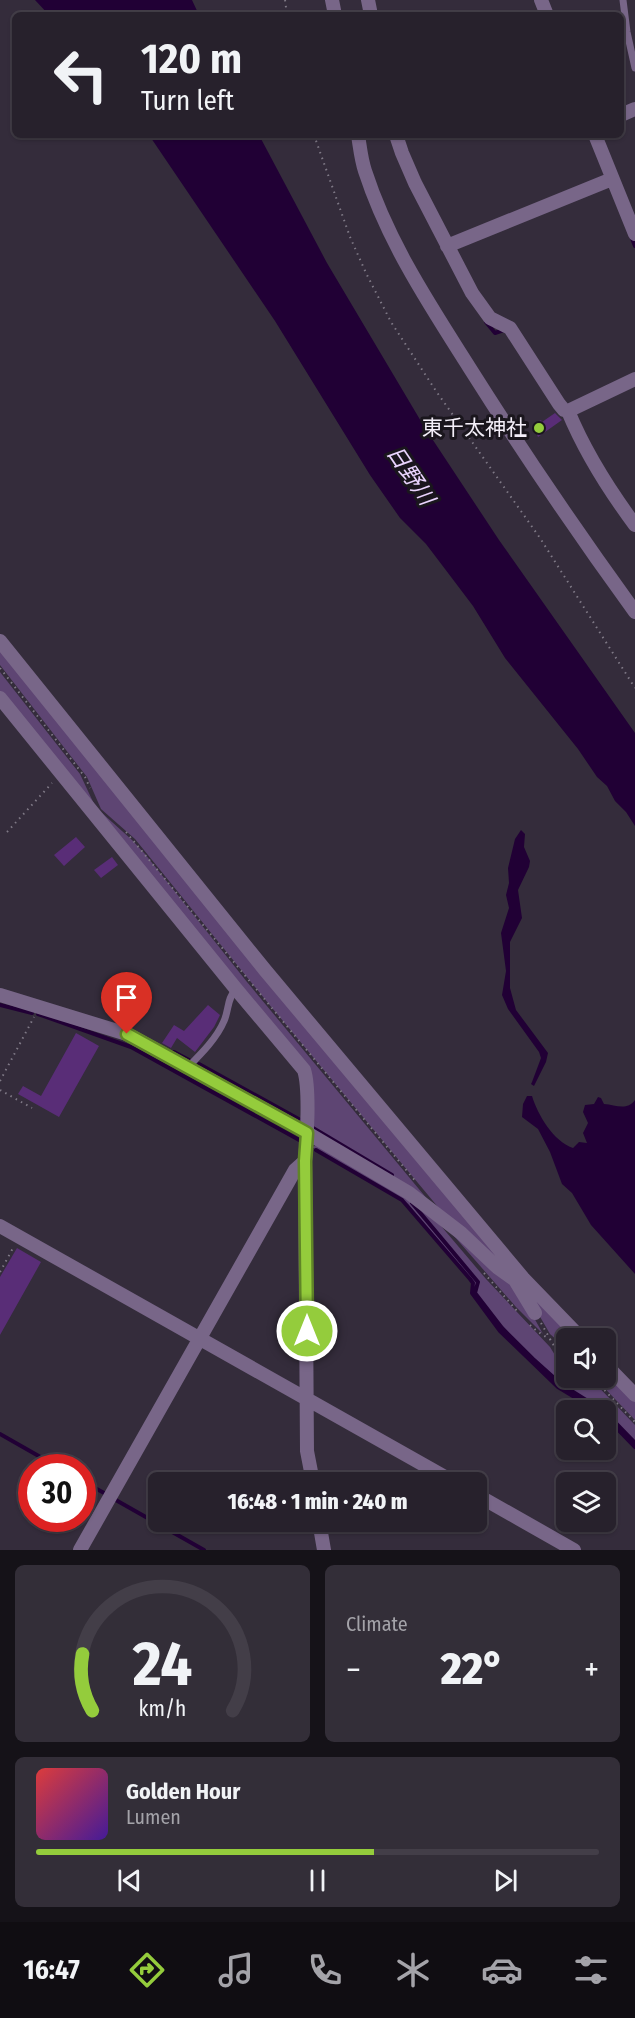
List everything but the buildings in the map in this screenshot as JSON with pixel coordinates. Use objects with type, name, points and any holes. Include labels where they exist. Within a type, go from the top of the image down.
[{"type":"street","points":[[359,138],[364,170],[414,280],[551,493],[635,612]]},
{"type":"street","points":[[397,138],[406,163],[472,293],[490,318],[510,328],[559,404],[568,411],[579,436],[635,525]]},
{"type":"street","points":[[596,138],[635,234]]},
{"type":"street","points":[[447,246],[612,179]]},
{"type":"street","points":[[568,411],[635,379]]},
{"type":"street","points":[[0,641],[265,970],[519,1279],[570,1328]]},
{"type":"street","points":[[0,698],[304,1070],[307,1133],[305,1161],[307,1451],[311,1472]]},
{"type":"street","points":[[0,995],[127,1034],[307,1133],[409,1193],[461,1233],[497,1267],[519,1279],[528,1316]]},
{"type":"street","points":[[80,1550],[296,1170],[305,1161]]},
{"type":"street","points":[[0,1226],[436,1472]]},
{"type":"street","points":[[616,1375],[635,1395]]},
{"type":"street","points":[[487,1501],[574,1550]]},
{"type":"street","points":[[321,1532],[324,1550]]},
{"type":"lane","points":[[623,0],[635,68]]},
{"type":"lane","points":[[188,1067],[200,1055],[224,1022],[231,994],[236,989]]},
{"type":"path","points":[[315,138],[350,237],[391,322],[436,391],[540,538],[635,687]]},
{"type":"path","points":[[0,668],[85,777],[99,810],[97,816]]},
{"type":"path","points":[[7,832],[55,780],[59,770]]},
{"type":"path","points":[[121,828],[151,860],[243,975],[419,1185]]},
{"type":"path","points":[[0,1081],[20,1047],[37,1006]]},
{"type":"path","points":[[0,1090],[32,1108]]},
{"type":"path","points":[[0,1272],[19,1237]]},
{"type":"path","points":[[484,1273],[528,1316],[556,1351]]},
{"type":"path","points":[[528,1316],[549,1340],[556,1343]]},
{"type":"path","points":[[603,1388],[635,1422]]},
{"type":"shaded area","points":[[0,644],[509,1270],[443,1213],[135,839],[101,809],[87,777],[0,665]]},
{"type":"shaded area","points":[[0,672],[80,774],[95,806],[0,695]]},
{"type":"shaded area","points":[[102,813],[145,854],[247,982],[428,1200],[313,1132],[308,1076]]},
{"type":"shaded area","points":[[317,1145],[430,1213],[486,1279],[550,1347],[556,1357],[556,1383],[497,1326],[474,1293],[470,1278],[408,1204],[312,1147]]},
{"type":"shaded area","points":[[447,1228],[521,1294],[543,1334],[516,1307]]},
{"type":"shaded area","points":[[524,1289],[565,1328],[556,1328],[556,1339],[550,1334]]},
{"type":"shaded area","points":[[616,1381],[635,1401],[635,1420],[616,1400],[604,1388],[616,1388]]},
{"type":"shaded area","points":[[562,1388],[600,1388],[611,1400],[580,1400]]},
{"type":"shaded area","points":[[616,1405],[635,1425],[635,1446],[616,1426]]},
{"type":"water","points":[[35,0],[192,0],[198,12],[46,12]]},
{"type":"water","name":"日野川","points":[[151,138],[261,138],[327,263],[425,428],[499,540],[635,733],[635,826],[615,801],[607,786],[597,777],[578,749],[505,658],[473,606],[426,544],[400,518],[370,475],[275,321]]},
{"type":"water","points":[[521,830],[525,834],[524,847],[530,861],[518,890],[522,918],[510,942],[510,988],[516,1010],[548,1053],[534,1086],[531,1084],[541,1058],[539,1052],[508,1009],[502,995],[506,971],[501,933],[509,908],[506,895],[509,883],[508,868],[515,839]]},
{"type":"water","points":[[527,1096],[532,1096],[542,1119],[559,1140],[573,1148],[579,1142],[587,1143],[583,1133],[588,1123],[583,1112],[585,1105],[594,1104],[598,1097],[604,1104],[621,1106],[628,1105],[635,1100],[635,1274],[591,1225],[572,1193],[562,1184],[538,1129],[522,1117],[523,1104]]},
{"type":"waterway","points":[[631,236],[635,246]]},
{"type":"waterway","points":[[486,322],[495,333],[504,330]]},
{"type":"waterway","points":[[0,1005],[32,1013]]},
{"type":"waterway","points":[[38,1014],[131,1047],[301,1141]]},
{"type":"waterway","points":[[174,1052],[189,1060]]},
{"type":"waterway","points":[[199,1064],[304,1122]]},
{"type":"waterway","points":[[313,1128],[392,1175]]},
{"type":"waterway","points":[[316,1150],[402,1200],[473,1283],[472,1293],[500,1331],[558,1387],[579,1400]]},
{"type":"waterway","points":[[412,1203],[478,1282],[475,1293],[502,1328],[562,1385],[586,1400]]},
{"type":"waterway","points":[[616,1423],[635,1443]]},
{"type":"waterway","points":[[616,1427],[635,1447]]},
{"type":"waterway","points":[[0,1434],[35,1454]]},
{"type":"waterway","points":[[96,1489],[106,1494]]},
{"type":"waterway","points":[[114,1499],[204,1550]]},
{"type":"place","name":"東千太神社","points":[[539,428]]},
{"type":"route","points":[[127,1034],[307,1133],[305,1161],[307,1331]]}]
